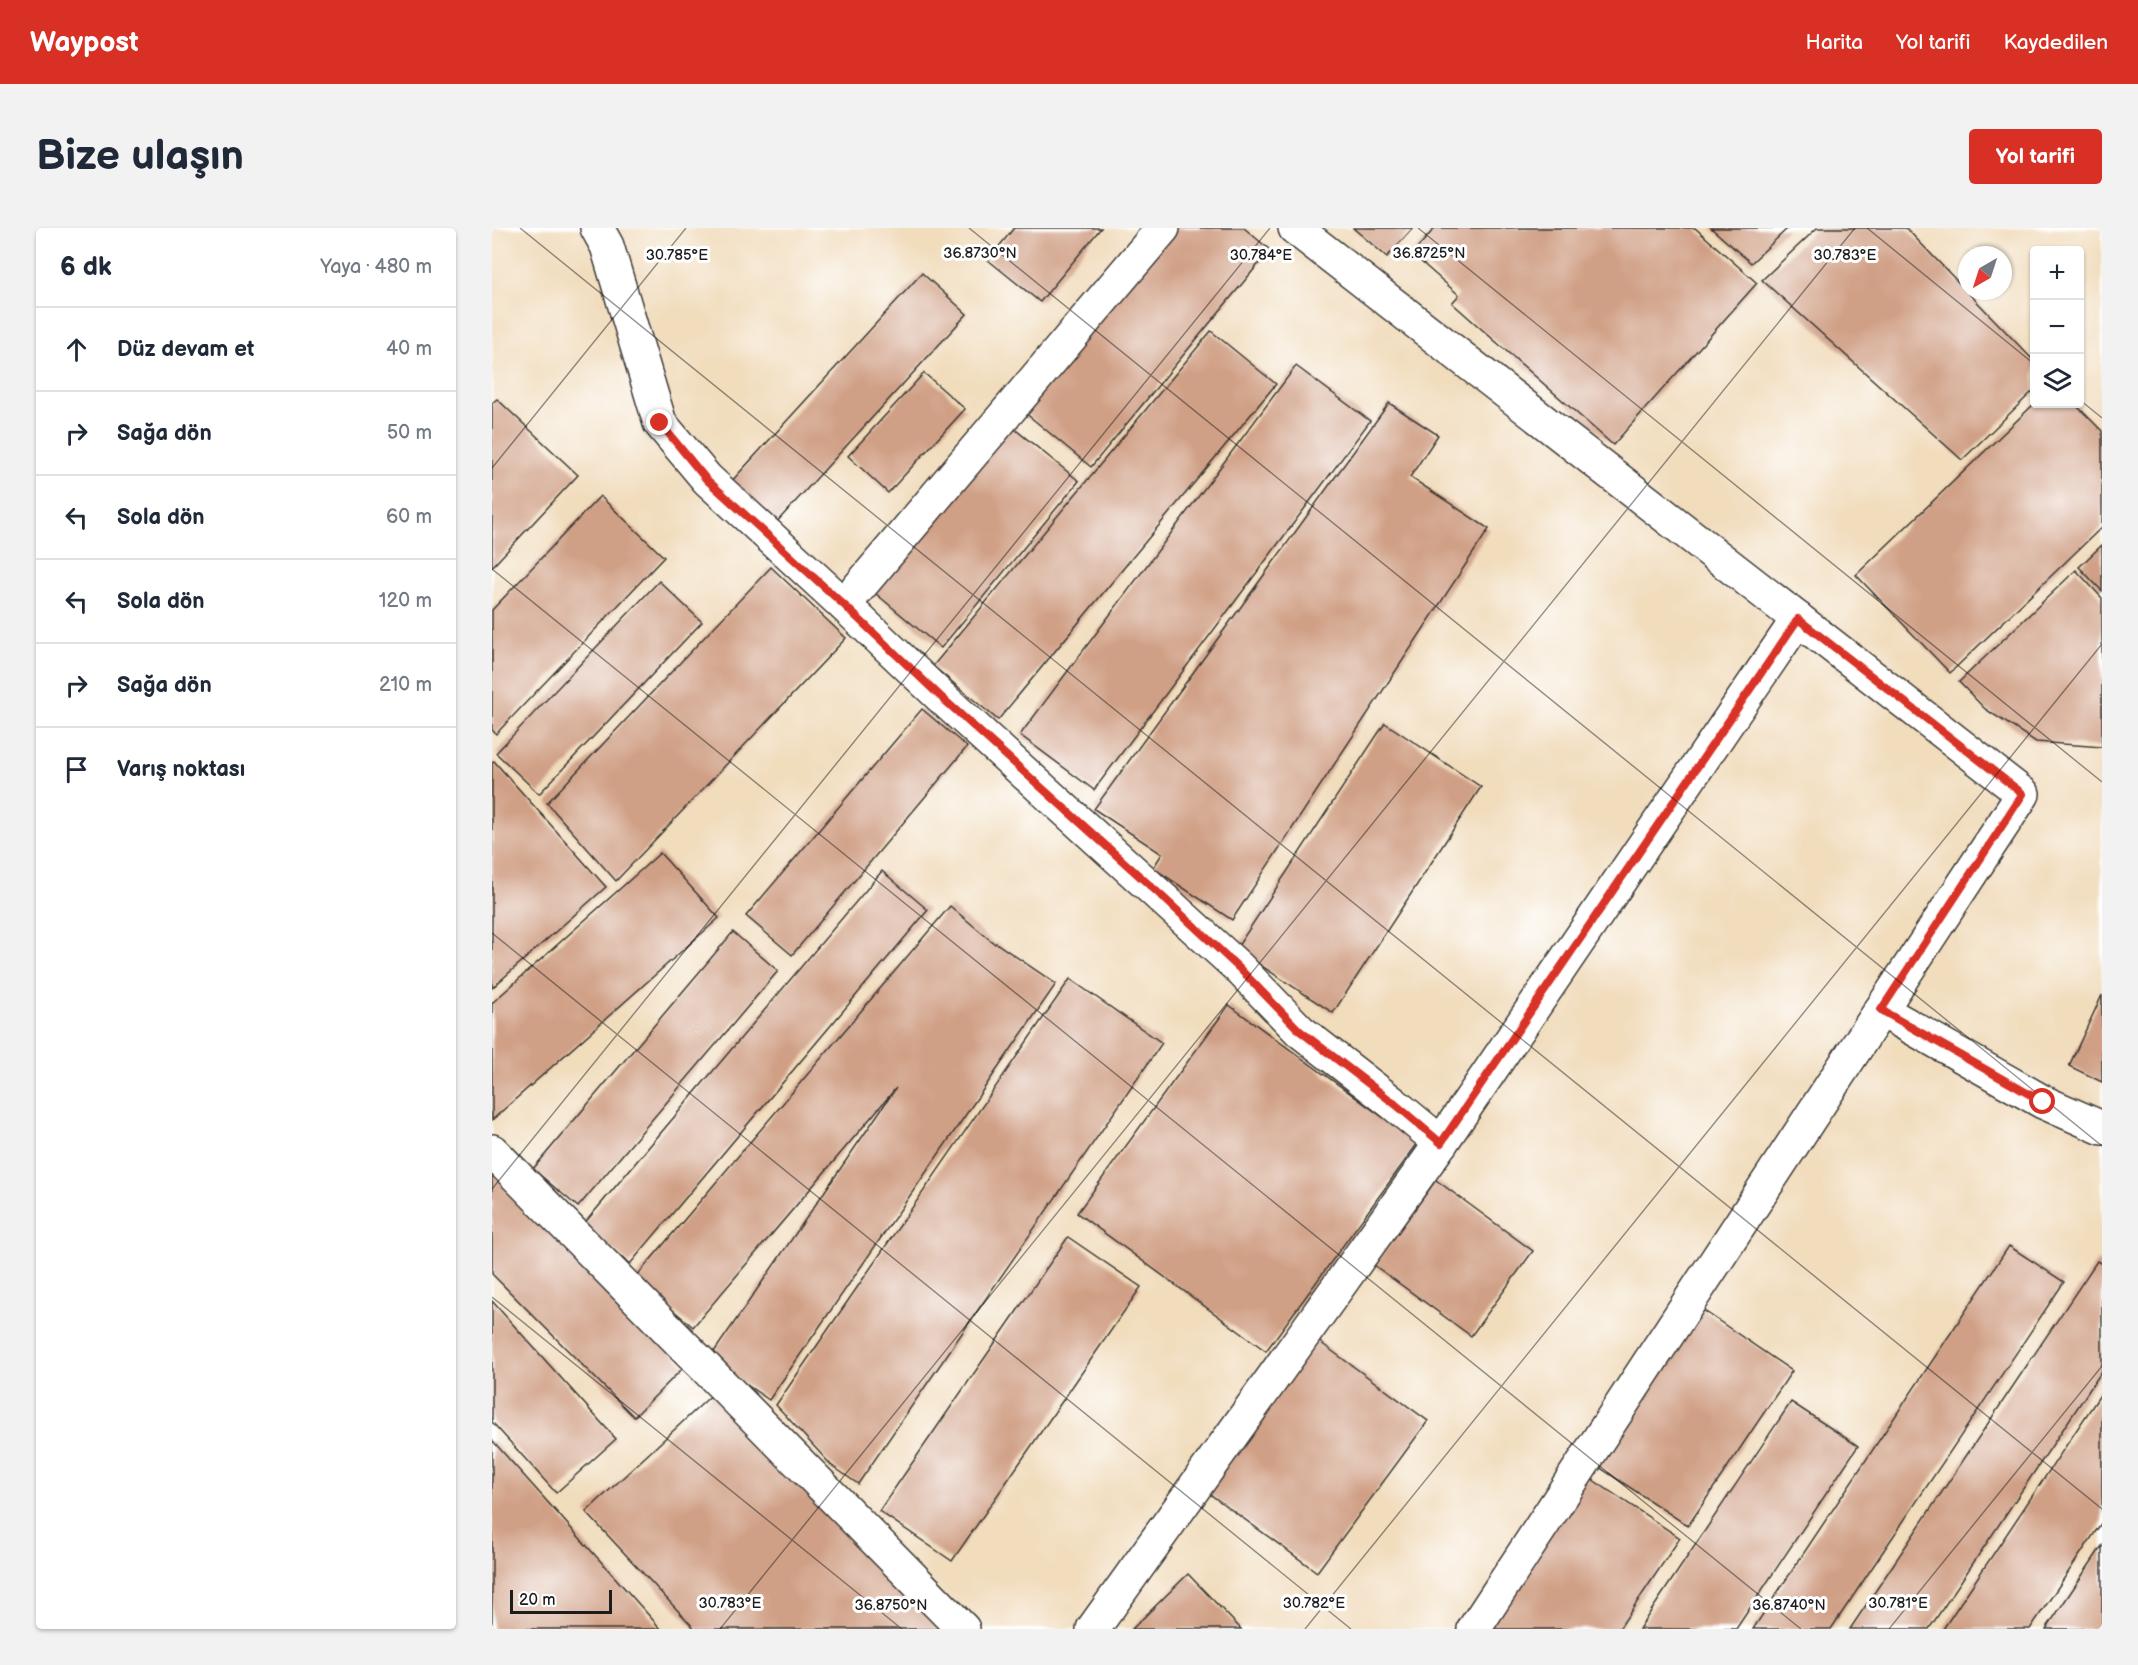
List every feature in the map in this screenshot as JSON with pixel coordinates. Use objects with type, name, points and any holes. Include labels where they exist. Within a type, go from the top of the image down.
[{"type":"street","points":[[597,228],[607,246],[660,423],[706,479],[1231,961],[1300,1031],[1395,1104],[1441,1143]]},
{"type":"street","points":[[844,605],[1163,228]]},
{"type":"street","points":[[1295,228],[2023,794],[1474,1629]]},
{"type":"street","points":[[1093,1629],[1441,1143],[1798,619]]},
{"type":"street","points":[[1881,1010],[2043,1102],[2102,1128]]},
{"type":"street","points":[[492,1151],[963,1629]]},
{"type":"building","points":[[1014,228],[1101,228],[1040,302],[988,260]]},
{"type":"building","points":[[1166,228],[1244,228],[1270,250],[1091,467],[1018,407]]},
{"type":"building","points":[[1353,228],[1413,228],[1387,257]]},
{"type":"building","points":[[1435,228],[1695,228],[1757,283],[1613,445],[1452,303],[1459,295],[1412,254]]},
{"type":"building","points":[[1711,228],[1788,228],[1751,263]]},
{"type":"building","points":[[1817,228],[1906,228],[1958,282],[1958,300],[1975,300],[2030,357],[2030,394],[1962,460],[1762,280]]},
{"type":"building","points":[[922,273],[967,314],[774,525],[730,483]]},
{"type":"building","points":[[1211,331],[1276,384],[998,720],[933,666]]},
{"type":"building","points":[[1296,366],[1370,421],[1094,790],[1020,735]]},
{"type":"building","points":[[924,373],[965,409],[888,493],[848,456]]},
{"type":"building","points":[[497,399],[578,475],[492,567],[492,403]]},
{"type":"building","points":[[1389,403],[1438,435],[1410,477],[1489,529],[1232,920],[1153,868],[1162,854],[1094,809]]},
{"type":"building","points":[[2030,408],[2079,408],[2102,431],[2102,527],[1950,673],[1856,575]]},
{"type":"building","points":[[1006,422],[1079,481],[941,648],[869,588]]},
{"type":"building","points":[[600,496],[664,557],[496,734],[492,730],[492,610]]},
{"type":"building","points":[[2102,545],[2102,591],[2079,567]]},
{"type":"building","points":[[771,567],[846,638],[616,881],[547,803]]},
{"type":"building","points":[[2076,570],[2102,598],[2102,747],[2036,742],[1985,709],[1959,682]]},
{"type":"building","points":[[659,581],[702,622],[539,794],[496,753]]},
{"type":"building","points":[[922,709],[967,747],[792,955],[746,916]]},
{"type":"building","points":[[1385,723],[1481,787],[1333,1013],[1236,949]]},
{"type":"building","points":[[494,761],[606,887],[492,988],[492,763]]},
{"type":"building","points":[[660,853],[719,918],[492,1120],[492,1003]]},
{"type":"building","points":[[882,871],[928,910],[630,1264],[583,1225]]},
{"type":"building","points":[[950,906],[995,944],[1056,984],[769,1400],[709,1359],[896,1088],[693,1327],[635,1278]]},
{"type":"building","points":[[733,932],[778,971],[578,1207],[533,1169]]},
{"type":"building","points":[[1070,979],[1162,1043],[858,1484],[831,1465],[776,1405]]},
{"type":"building","points":[[2102,995],[2102,1082],[2069,1066]]},
{"type":"building","points":[[1229,1005],[1418,1143],[1266,1351],[1077,1213]]},
{"type":"building","points":[[492,1172],[685,1366],[634,1417],[492,1274]]},
{"type":"building","points":[[1436,1180],[1533,1251],[1471,1336],[1374,1265]]},
{"type":"building","points":[[1068,1237],[1141,1287],[952,1561],[879,1511]]},
{"type":"building","points":[[2009,1246],[2064,1282],[1831,1629],[1753,1629]]},
{"type":"building","points":[[2097,1261],[2102,1264],[2102,1371],[1929,1629],[1850,1629]]},
{"type":"building","points":[[492,1301],[616,1439],[556,1493],[492,1422]]},
{"type":"building","points":[[1700,1308],[1792,1371],[1688,1526],[1596,1465]]},
{"type":"building","points":[[1317,1340],[1428,1421],[1317,1572],[1207,1492]]},
{"type":"building","points":[[718,1389],[941,1629],[695,1629],[586,1512]]},
{"type":"building","points":[[2102,1392],[2102,1522],[2030,1629],[1943,1629]]},
{"type":"building","points":[[1791,1402],[1858,1446],[1736,1629],[1639,1629]]},
{"type":"building","points":[[492,1440],[553,1508],[661,1629],[492,1629]]},
{"type":"building","points":[[1587,1476],[1680,1538],[1619,1629],[1485,1629]]},
{"type":"building","points":[[2102,1546],[2102,1629],[2046,1629]]},
{"type":"building","points":[[1188,1574],[1241,1629],[1132,1629]]},
{"type":"route","points":[[660,423],[706,479],[940,696],[1166,900],[1239,968],[1300,1031],[1395,1104],[1441,1143],[1798,619],[2023,794],[1881,1010],[2043,1102]]}]
